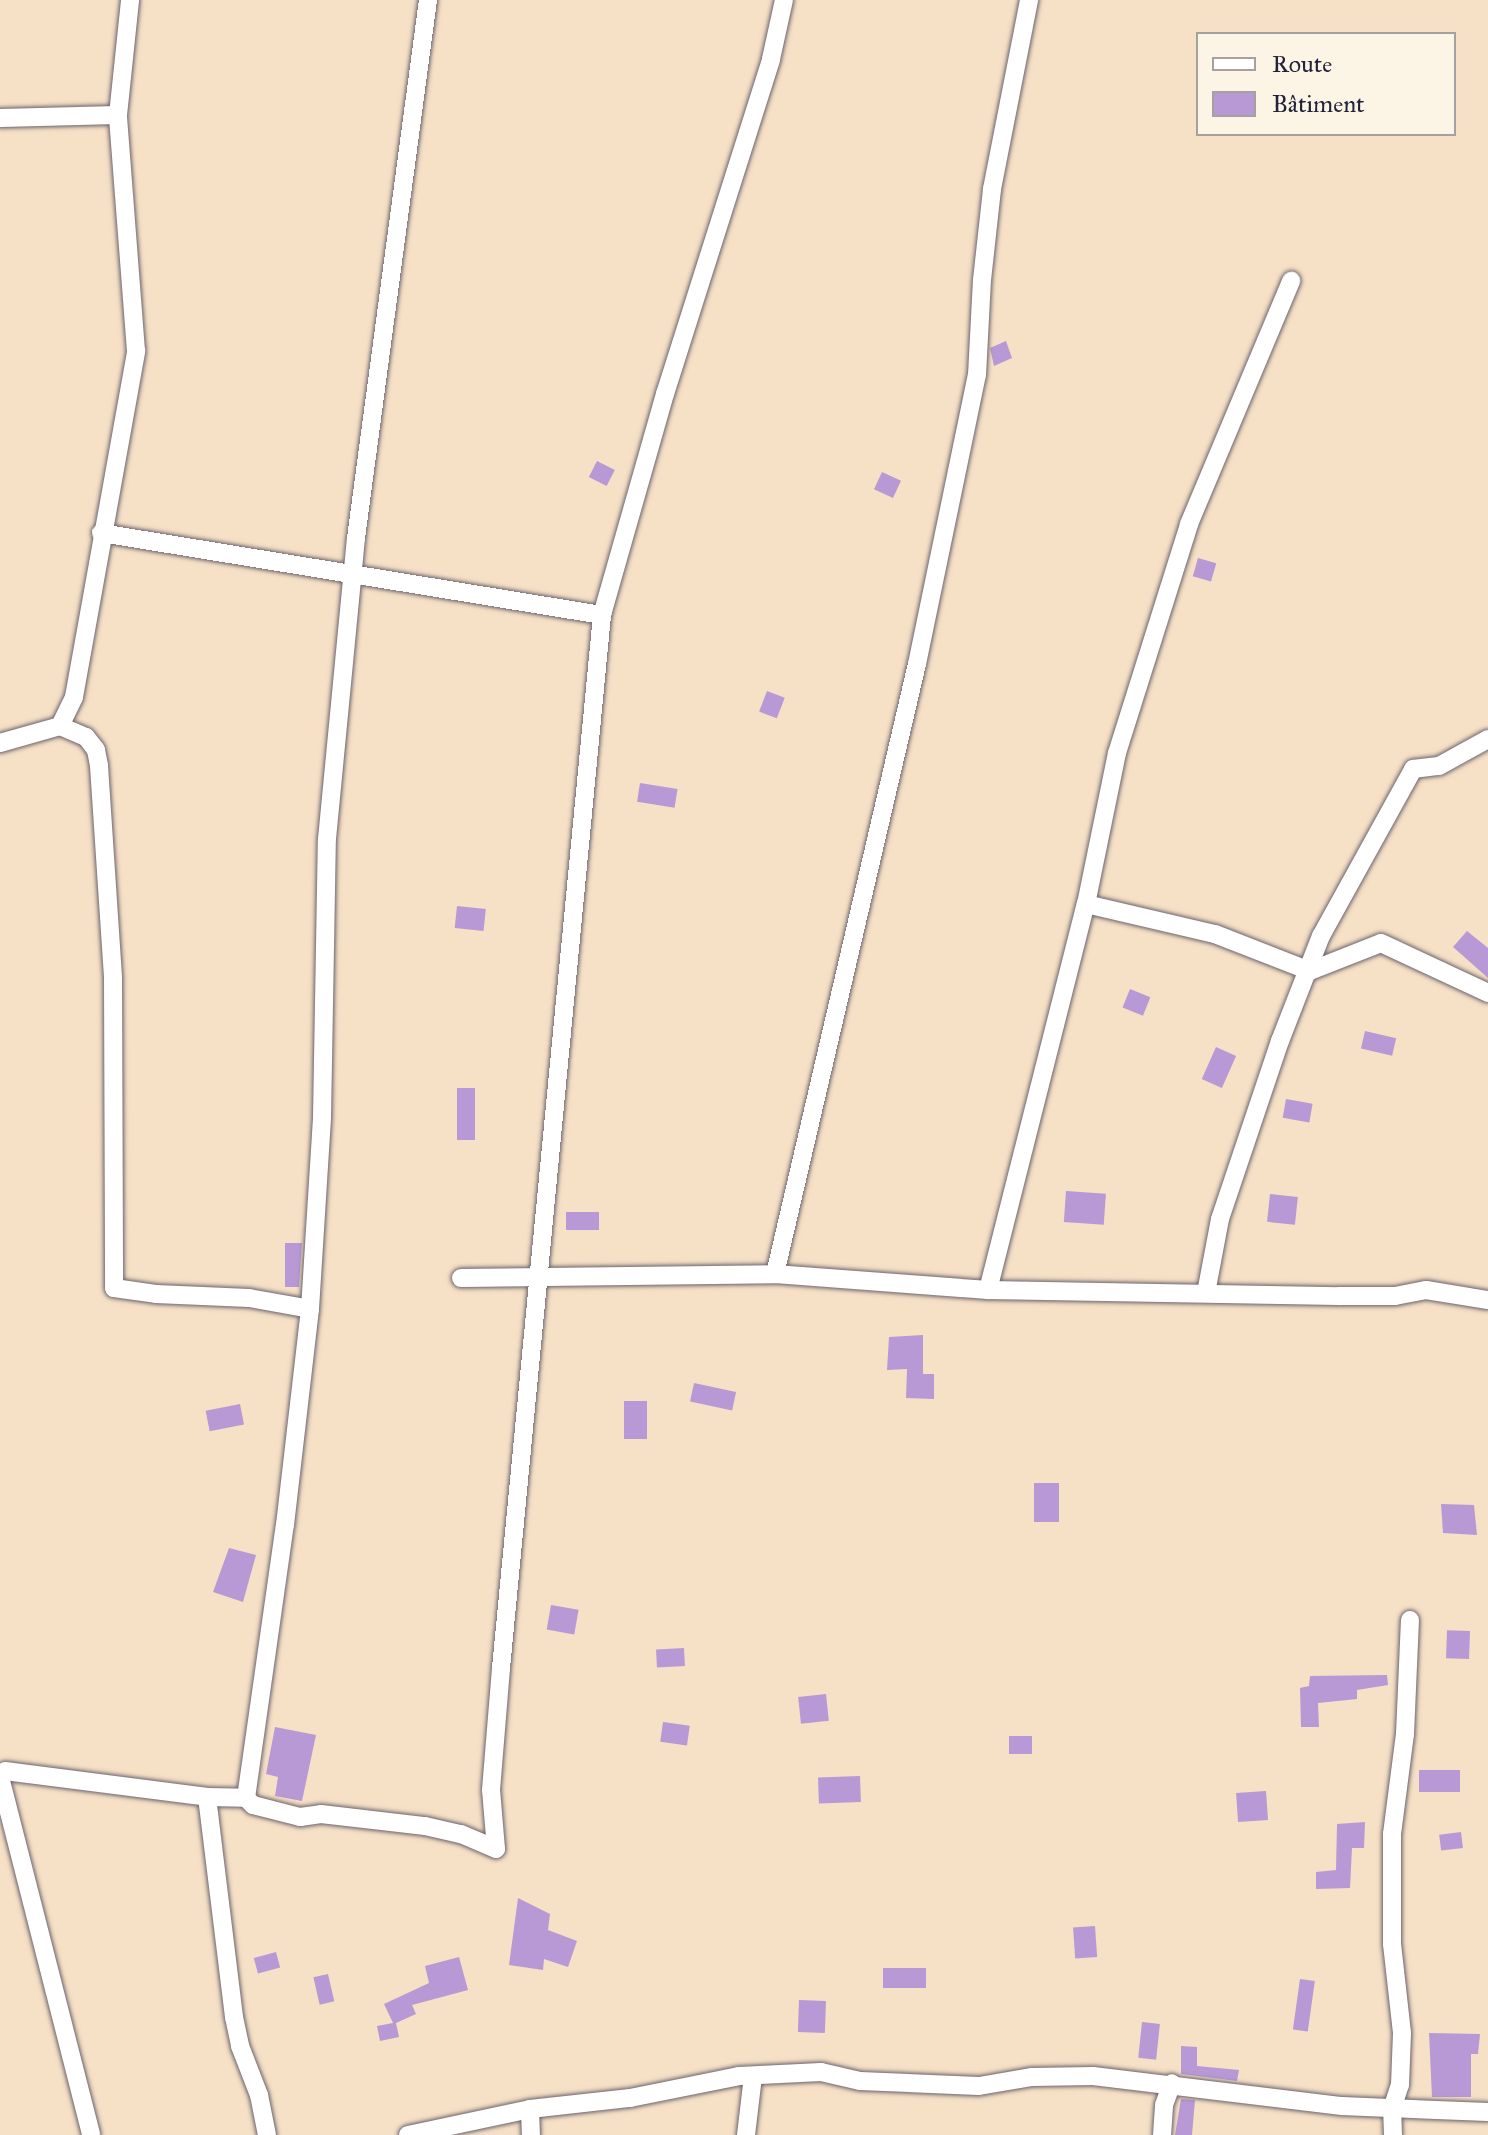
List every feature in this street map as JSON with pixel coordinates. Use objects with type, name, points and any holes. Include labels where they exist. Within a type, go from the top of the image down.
[{"type":"street","points":[[60,726],[74,697],[136,351],[118,115],[130,0]]},
{"type":"street","points":[[246,1798],[285,1525],[310,1309],[322,1118],[327,839],[353,577],[428,0]]},
{"type":"street","points":[[91,2135],[3,1774],[207,1797],[246,1798],[253,1805],[300,1817],[321,1814],[425,1826],[461,1834],[496,1849],[491,1790],[602,615],[665,394],[771,59],[784,0]]},
{"type":"street","points":[[775,1274],[917,664],[977,375],[992,189],[1029,0]]},
{"type":"street","points":[[0,118],[118,115]]},
{"type":"street","points":[[988,1290],[1086,904],[1117,753],[1189,524],[1291,281]]},
{"type":"street","points":[[101,533],[353,577],[602,615]]},
{"type":"street","points":[[0,743],[60,726],[86,737],[96,750],[103,801],[113,977],[114,1288],[156,1294],[249,1298],[310,1309]]},
{"type":"street","points":[[1206,1293],[1220,1219],[1284,1030],[1310,971],[1321,936],[1404,780],[1413,769],[1439,766],[1488,739]]},
{"type":"street","points":[[1086,904],[1215,934],[1310,971],[1381,943],[1488,993]]},
{"type":"street","points":[[461,1278],[775,1274],[988,1290],[1395,1296],[1426,1290],[1488,1300]]},
{"type":"street","points":[[1393,2135],[1392,2109],[1400,2085],[1402,2033],[1392,1944],[1392,1834],[1405,1734],[1410,1620]]},
{"type":"street","points":[[207,1797],[234,2017],[240,2046],[259,2095],[267,2135]]},
{"type":"street","points":[[408,2135],[530,2109],[630,2098],[753,2076],[821,2072],[860,2081],[979,2086],[1032,2077],[1093,2076],[1303,2101],[1392,2109],[1488,2112]]},
{"type":"street","points":[[746,2135],[753,2076]]},
{"type":"street","points":[[1162,2135],[1164,2105],[1172,2083]]},
{"type":"street","points":[[530,2109],[531,2135]]},
{"type":"building","points":[[1006,341],[1012,358],[994,366],[990,348]]},
{"type":"building","points":[[597,461],[615,470],[607,486],[589,477]]},
{"type":"building","points":[[882,472],[901,481],[893,498],[874,489]]},
{"type":"building","points":[[1198,558],[1216,563],[1211,582],[1193,576]]},
{"type":"building","points":[[767,691],[785,698],[777,718],[759,712]]},
{"type":"building","points":[[640,783],[678,789],[675,808],[637,802]]},
{"type":"building","points":[[457,906],[486,909],[484,931],[455,928]]},
{"type":"building","points":[[1467,931],[1488,948],[1488,978],[1453,947]]},
{"type":"building","points":[[1130,989],[1150,997],[1143,1016],[1123,1008]]},
{"type":"building","points":[[1365,1031],[1396,1038],[1392,1056],[1361,1049]]},
{"type":"building","points":[[1216,1047],[1236,1056],[1222,1088],[1202,1079]]},
{"type":"building","points":[[457,1088],[475,1088],[475,1140],[457,1140]]},
{"type":"building","points":[[1286,1099],[1313,1104],[1309,1122],[1283,1118]]},
{"type":"building","points":[[1066,1191],[1106,1194],[1104,1225],[1064,1222]]},
{"type":"building","points":[[1270,1194],[1298,1197],[1295,1225],[1267,1222]]},
{"type":"building","points":[[566,1212],[599,1212],[599,1230],[566,1230]]},
{"type":"building","points":[[285,1243],[302,1243],[299,1287],[285,1287]]},
{"type":"building","points":[[923,1335],[923,1374],[934,1374],[934,1399],[906,1398],[907,1369],[887,1370],[889,1337]]},
{"type":"building","points":[[694,1383],[736,1392],[732,1411],[690,1402]]},
{"type":"building","points":[[624,1401],[647,1401],[647,1439],[624,1439]]},
{"type":"building","points":[[240,1404],[244,1425],[210,1431],[206,1411]]},
{"type":"building","points":[[1034,1483],[1059,1483],[1059,1522],[1034,1522]]},
{"type":"building","points":[[1441,1504],[1474,1505],[1477,1535],[1443,1533]]},
{"type":"building","points":[[229,1548],[256,1555],[243,1602],[213,1592]]},
{"type":"building","points":[[551,1605],[579,1610],[574,1634],[547,1630]]},
{"type":"building","points":[[1447,1630],[1470,1631],[1469,1659],[1446,1658]]},
{"type":"building","points":[[684,1648],[685,1666],[657,1667],[656,1649]]},
{"type":"building","points":[[1387,1675],[1388,1685],[1357,1690],[1357,1699],[1318,1703],[1319,1727],[1301,1727],[1300,1688],[1309,1686],[1310,1676]]},
{"type":"building","points":[[826,1694],[829,1721],[801,1724],[798,1697]]},
{"type":"building","points":[[663,1722],[690,1726],[687,1746],[660,1742]]},
{"type":"building","points":[[275,1727],[316,1735],[302,1801],[275,1796],[278,1777],[266,1774]]},
{"type":"building","points":[[1009,1736],[1032,1736],[1032,1754],[1009,1754]]},
{"type":"building","points":[[1419,1770],[1460,1770],[1460,1792],[1419,1792]]},
{"type":"building","points":[[860,1776],[861,1802],[819,1803],[818,1777]]},
{"type":"building","points":[[1266,1791],[1268,1820],[1238,1822],[1236,1793]]},
{"type":"building","points":[[1365,1822],[1364,1848],[1352,1848],[1350,1888],[1316,1889],[1316,1872],[1336,1870],[1337,1824]]},
{"type":"building","points":[[1461,1832],[1463,1848],[1441,1851],[1439,1835]]},
{"type":"building","points":[[518,1898],[550,1914],[548,1930],[577,1941],[568,1967],[544,1959],[543,1970],[509,1965]]},
{"type":"building","points":[[1095,1926],[1097,1957],[1075,1958],[1073,1928]]},
{"type":"building","points":[[276,1952],[280,1967],[258,1973],[254,1958]]},
{"type":"building","points":[[459,1957],[468,1990],[412,2005],[416,2014],[396,2023],[399,2037],[380,2041],[377,2026],[393,2023],[384,2004],[429,1983],[425,1966]]},
{"type":"building","points":[[883,1968],[926,1968],[926,1988],[883,1988]]},
{"type":"building","points":[[328,1974],[334,2001],[320,2005],[313,1977]]},
{"type":"building","points":[[1300,1979],[1315,1981],[1308,2032],[1293,2030]]},
{"type":"building","points":[[799,2000],[826,2001],[825,2033],[798,2032]]},
{"type":"building","points":[[1142,2022],[1160,2024],[1156,2060],[1138,2058]]},
{"type":"building","points":[[1429,2033],[1480,2034],[1478,2054],[1471,2054],[1471,2097],[1432,2097]]},
{"type":"building","points":[[1181,2046],[1197,2047],[1197,2066],[1239,2070],[1237,2081],[1181,2074]]},
{"type":"building","points":[[1181,2099],[1195,2100],[1192,2135],[1175,2135]]}]
